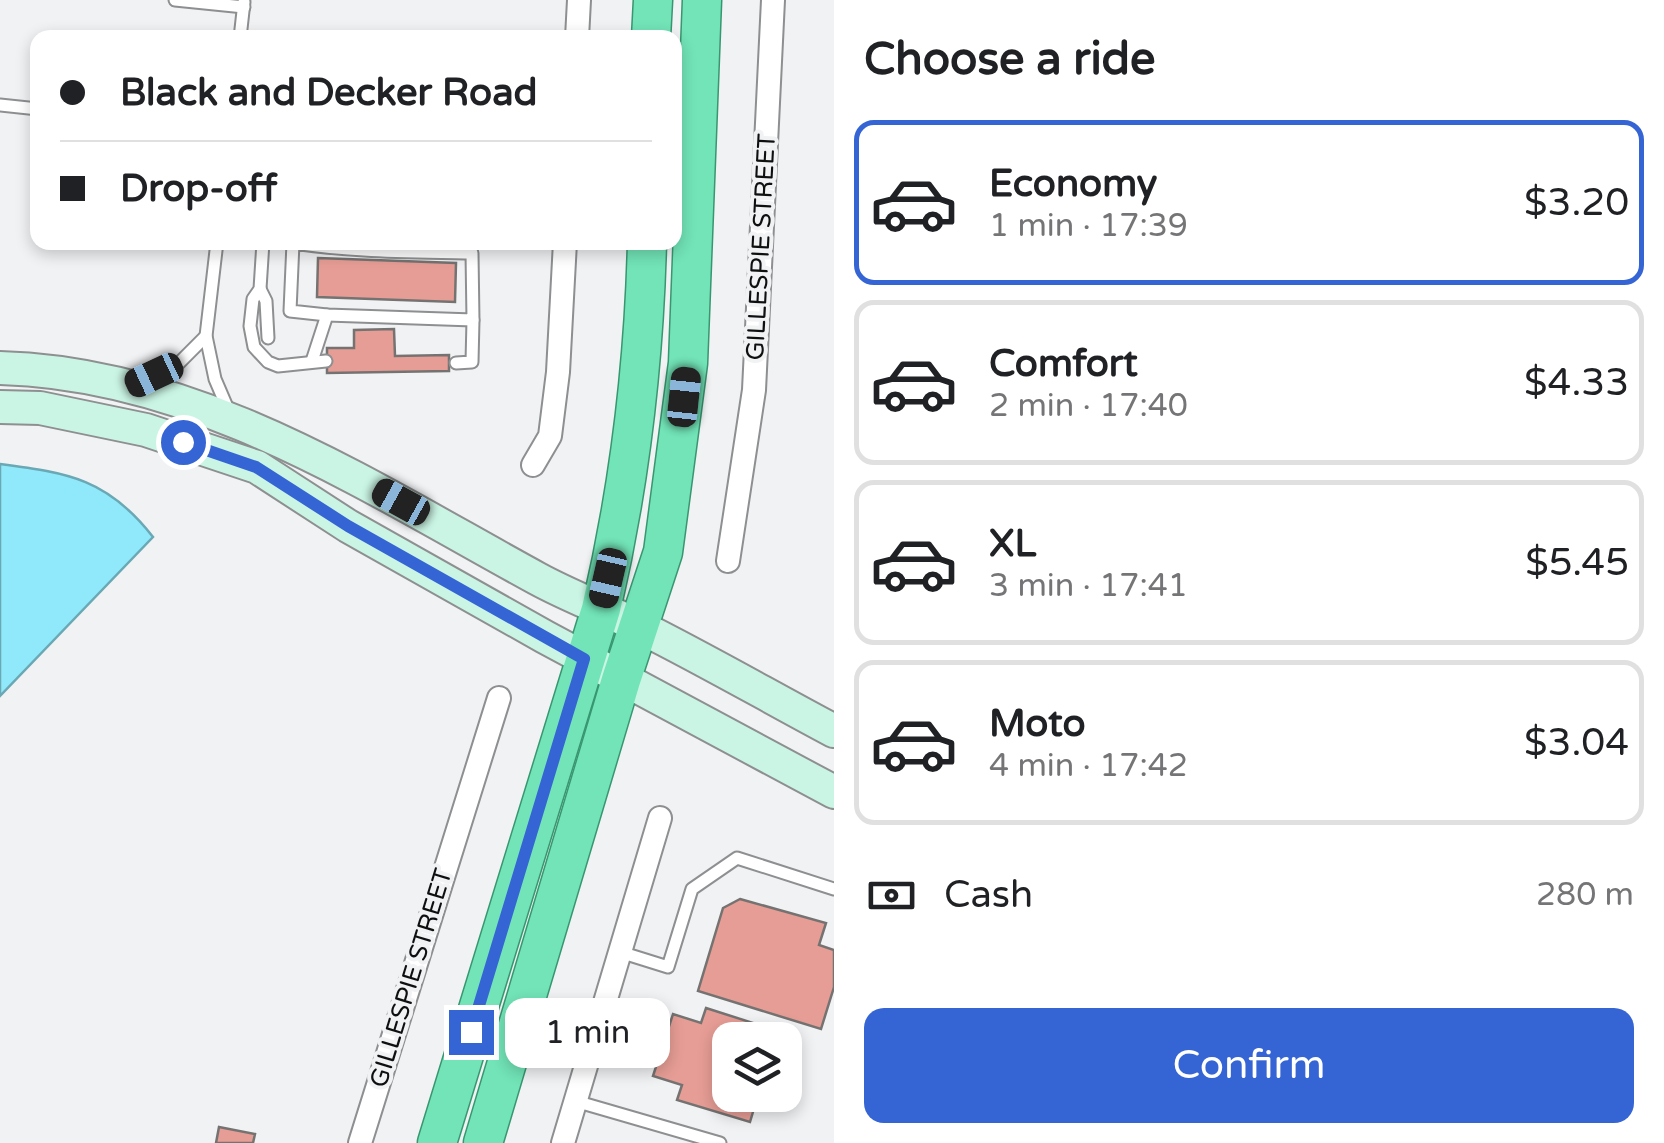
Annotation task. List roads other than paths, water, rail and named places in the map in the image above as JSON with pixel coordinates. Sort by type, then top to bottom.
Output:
[{"type":"highway","points":[[651,30],[652,0]]},
{"type":"highway","points":[[483,1143],[663,552],[688,363],[702,0]]},
{"type":"highway","points":[[437,1143],[601,608],[632,449],[645,250]]},
{"type":"main road","points":[[3,367],[131,386],[234,422],[352,475],[542,581],[639,626],[834,731]]},
{"type":"main road","points":[[0,407],[40,408],[146,430],[256,467],[348,526],[621,680],[834,792]]},
{"type":"street","points":[[577,30],[579,0]]},
{"type":"street","name":"GILLESPIE STREET","points":[[728,561],[754,390],[773,0]]},
{"type":"street","points":[[532,465],[550,436],[565,250]]},
{"type":"street","name":"GILLESPIE STREET","points":[[360,1143],[499,698]]},
{"type":"street","points":[[562,1143],[660,818]]},
{"type":"lane","points":[[175,0],[244,4],[241,30]]},
{"type":"lane","points":[[0,106],[30,109]]},
{"type":"lane","points":[[216,250],[206,336],[215,378],[234,422]]},
{"type":"lane","points":[[262,250],[260,288],[266,301],[268,338]]},
{"type":"lane","points":[[291,250],[290,310],[473,320]]},
{"type":"lane","points":[[350,250],[472,254],[472,362],[456,364]]},
{"type":"lane","points":[[260,288],[253,298],[250,326],[254,347],[268,362],[278,366],[326,362]]},
{"type":"lane","points":[[312,362],[327,315]]},
{"type":"lane","points":[[131,386],[178,364],[206,336]]},
{"type":"lane","points":[[279,353],[296,362]]},
{"type":"lane","points":[[620,952],[668,967],[692,888],[737,858],[834,888]]},
{"type":"lane","points":[[575,1101],[720,1143]]},
{"type":"water","points":[[0,464],[86,482],[120,502],[153,537],[0,696]]}]
